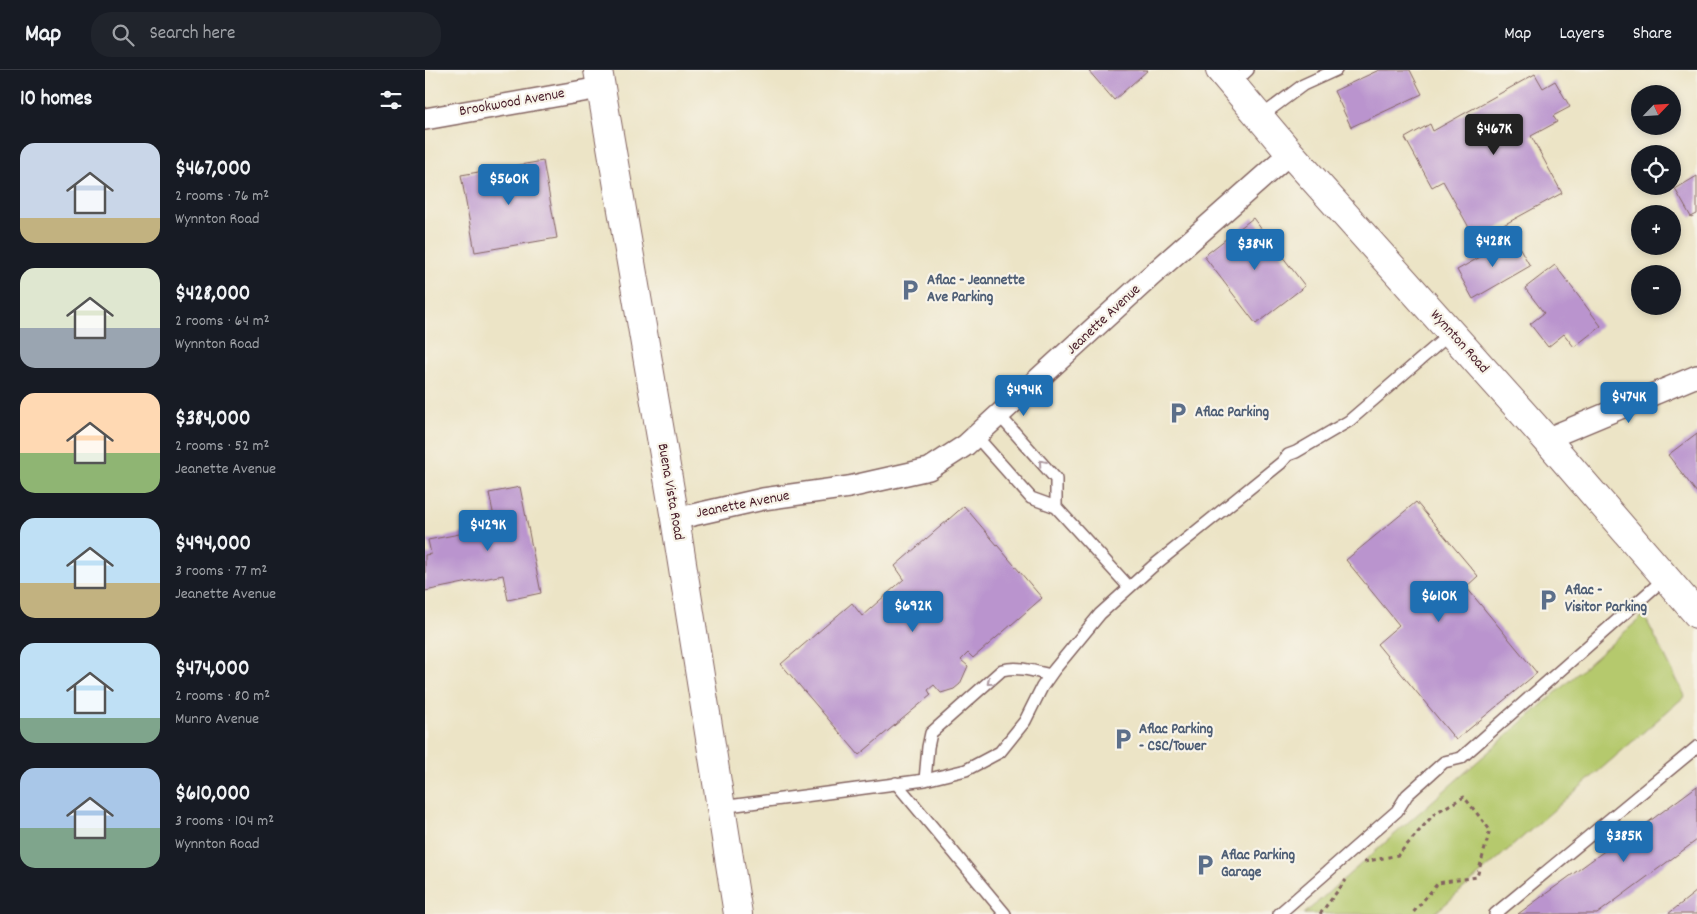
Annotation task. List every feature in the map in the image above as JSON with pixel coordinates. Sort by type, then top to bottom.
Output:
[{"type":"main road","name":"Wynnton Road","points":[[1233,75],[1260,117],[1290,153],[1546,440],[1697,614]]},
{"type":"main road","name":"Buena Vista Road","points":[[599,79],[675,519],[738,914]]},
{"type":"street","name":"Brookwood Avenue","points":[[425,119],[599,79]]},
{"type":"street","name":"Jeanette Avenue","points":[[675,519],[763,499],[849,487],[929,470],[966,445],[1151,276],[1290,153]]},
{"type":"street","points":[[1546,440],[1697,376]]},
{"type":"lane","points":[[1260,117],[1303,85],[1336,70]]},
{"type":"lane","points":[[721,807],[925,780],[966,770],[1000,752],[1021,726],[1050,675],[1089,626],[1129,587],[1152,566],[1281,463],[1288,455],[1349,421],[1451,333]]},
{"type":"lane","points":[[999,415],[1056,479],[1056,507]]},
{"type":"lane","points":[[976,436],[1031,498],[1056,507],[1129,587]]},
{"type":"lane","points":[[1279,914],[1397,810],[1407,795],[1444,762],[1461,758],[1665,578]]},
{"type":"lane","points":[[925,780],[931,733],[1002,670],[1027,669],[1050,675]]},
{"type":"lane","points":[[1495,914],[1697,747]]},
{"type":"lane","points":[[896,783],[1005,914]]},
{"type":"path","points":[[1359,864],[1398,855],[1435,813],[1465,797],[1490,830],[1477,876],[1438,883],[1411,914]]},
{"type":"path","points":[[1320,914],[1348,878]]},
{"type":"green space","points":[[1644,615],[1685,696],[1434,914],[1304,914]]},
{"type":"building","points":[[1088,70],[1148,70],[1114,100]]},
{"type":"building","points":[[1379,70],[1410,70],[1422,94],[1351,127],[1334,91]]},
{"type":"building","points":[[1535,74],[1543,88],[1555,81],[1570,107],[1553,116],[1557,122],[1531,136],[1562,193],[1476,240],[1443,181],[1432,187],[1405,138],[1430,124],[1433,131]]},
{"type":"building","points":[[543,161],[557,238],[475,252],[461,175]]},
{"type":"building","points":[[1697,176],[1697,214],[1691,217],[1678,195],[1681,195],[1681,185]]},
{"type":"building","points":[[1253,218],[1305,286],[1256,324],[1204,256]]},
{"type":"building","points":[[1514,238],[1530,266],[1473,299],[1457,270]]},
{"type":"building","points":[[1555,265],[1601,326],[1574,347],[1564,334],[1548,347],[1530,324],[1544,313],[1525,288]]},
{"type":"building","points":[[1697,433],[1697,493],[1668,455]]},
{"type":"building","points":[[520,487],[541,593],[508,600],[503,575],[425,591],[425,555],[431,554],[428,540],[496,527],[489,493]]},
{"type":"building","points":[[1416,502],[1478,576],[1466,587],[1537,673],[1456,740],[1377,644],[1399,625],[1346,560]]},
{"type":"building","points":[[964,506],[1042,598],[973,658],[968,653],[961,660],[968,666],[960,684],[954,689],[941,693],[934,685],[928,690],[931,695],[859,755],[781,664],[852,603],[862,616],[904,579],[895,566]]},
{"type":"building","points":[[1697,786],[1697,840],[1597,914],[1518,914],[1625,836],[1627,838]]},
{"type":"building","points":[[1697,891],[1697,914],[1668,914]]},
{"type":"place","name":"Aflac - Jeannette Ave Parking","points":[[910,290]]},
{"type":"place","name":"Aflac Parking","points":[[1178,413]]},
{"type":"place","name":"Aflac - Visitor Parking","points":[[1548,600]]},
{"type":"place","name":"Aflac Parking - CSC/Tower","points":[[1123,739]]},
{"type":"place","name":"Aflac Parking Garage","points":[[1205,865]]}]
